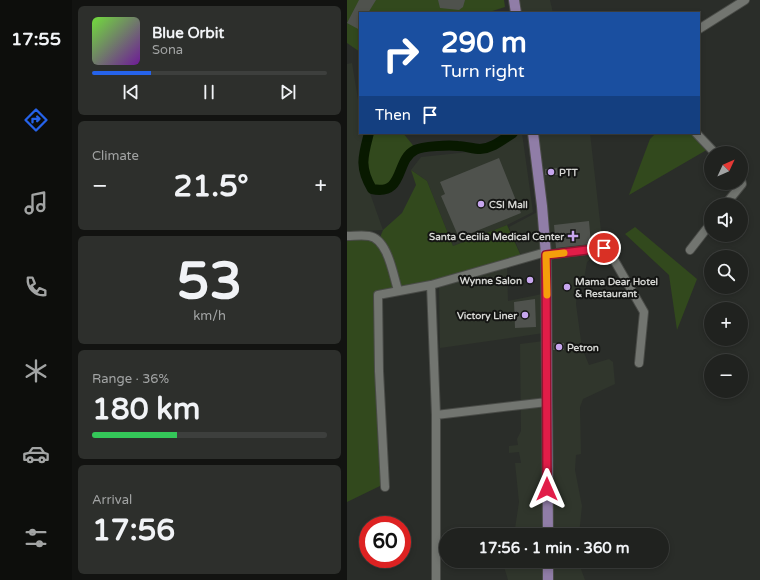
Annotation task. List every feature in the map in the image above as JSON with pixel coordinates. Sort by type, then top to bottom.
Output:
[{"type":"main road","points":[[514,0],[516,12]]},
{"type":"main road","points":[[533,134],[546,254],[548,528]]},
{"type":"main road","points":[[548,568],[548,580]]},
{"type":"street","points":[[700,28],[745,0]]},
{"type":"street","points":[[697,134],[708,146]]},
{"type":"street","points":[[731,198],[737,190]]},
{"type":"street","points":[[689,250],[704,231]]},
{"type":"street","points":[[347,236],[370,236],[379,240],[385,247],[398,290]]},
{"type":"street","points":[[385,486],[379,371],[378,295],[398,290],[431,285],[546,254],[604,248],[609,251],[644,312],[639,363]]},
{"type":"street","points":[[431,285],[436,415],[436,580]]},
{"type":"street","points":[[436,415],[547,402]]},
{"type":"shaded area","points":[[514,0],[550,0],[553,12],[516,12]]},
{"type":"shaded area","points":[[352,63],[359,105],[359,134],[365,134],[360,165],[383,230],[347,232],[347,64]]},
{"type":"shaded area","points":[[510,134],[522,134],[533,212],[507,225],[453,246],[427,181],[411,170],[421,157],[488,150]]},
{"type":"shaded area","points":[[532,134],[590,134],[603,248],[587,262],[584,279],[577,291],[576,304],[582,348],[589,365],[609,359],[613,362],[615,384],[583,399],[580,407],[581,454],[576,455],[575,470],[582,506],[580,528],[515,528],[519,502],[515,463],[521,463],[519,452],[509,453],[509,446],[518,445],[517,439],[521,431],[520,344],[544,341],[545,251],[523,260],[509,227],[543,209]]},
{"type":"shaded area","points":[[507,265],[508,301],[542,294],[544,333],[440,348],[439,288]]},
{"type":"shaded area","points":[[504,568],[581,568],[585,580],[508,580]]},
{"type":"green space","points":[[347,0],[504,0],[505,7],[489,12],[359,12],[359,51],[347,43]]},
{"type":"green space","points":[[369,134],[404,134],[416,149],[410,155],[394,183],[381,190],[372,189],[365,174],[363,161]]},
{"type":"green space","points":[[655,134],[697,134],[708,146],[704,146],[704,151],[629,195],[650,139]]},
{"type":"green space","points":[[411,170],[427,181],[453,246],[507,225],[522,258],[398,290],[379,240],[383,230],[402,213],[416,185]]},
{"type":"green space","points":[[635,227],[697,279],[677,330],[669,275],[625,234]]},
{"type":"green space","points":[[347,238],[368,238],[382,249],[395,291],[376,296],[382,485],[347,502]]},
{"type":"building","points":[[359,0],[376,0],[369,12],[359,12],[359,29],[347,23]]},
{"type":"building","points":[[438,0],[465,0],[463,7],[459,10],[440,8]]},
{"type":"building","name":"CSI Mall","points":[[499,158],[521,213],[459,238],[441,196],[445,194],[440,182]]},
{"type":"building","name":"PTT","points":[[557,168],[558,175],[545,175],[545,169]]},
{"type":"building","name":"Santa Cecilia Medical Center","points":[[589,221],[591,244],[556,248],[554,225]]},
{"type":"building","name":"Victory Liner","points":[[535,299],[536,327],[515,328],[514,302]]},
{"type":"building","name":"Petron","points":[[553,343],[564,343],[564,350],[553,350]]},
{"type":"waterway","points":[[369,134],[363,161],[365,174],[372,189],[383,190],[390,187],[395,182],[404,161],[415,150],[443,146],[461,146],[480,149],[489,147],[511,134]]},
{"type":"slow traffic","points":[[547,295],[546,255],[564,253]]},
{"type":"place","name":"PTT","points":[[551,172]]},
{"type":"place","name":"CSI Mall","points":[[481,204]]},
{"type":"place","name":"Santa Cecilia Medical Center","points":[[573,236]]},
{"type":"place","name":"Wynne Salon","points":[[530,280]]},
{"type":"place","name":"Mama Dear Hotel & Restaurant","points":[[567,287]]},
{"type":"place","name":"Victory Liner","points":[[525,315]]},
{"type":"place","name":"Petron","points":[[559,347]]},
{"type":"route","points":[[547,489],[546,255],[604,248]]}]
